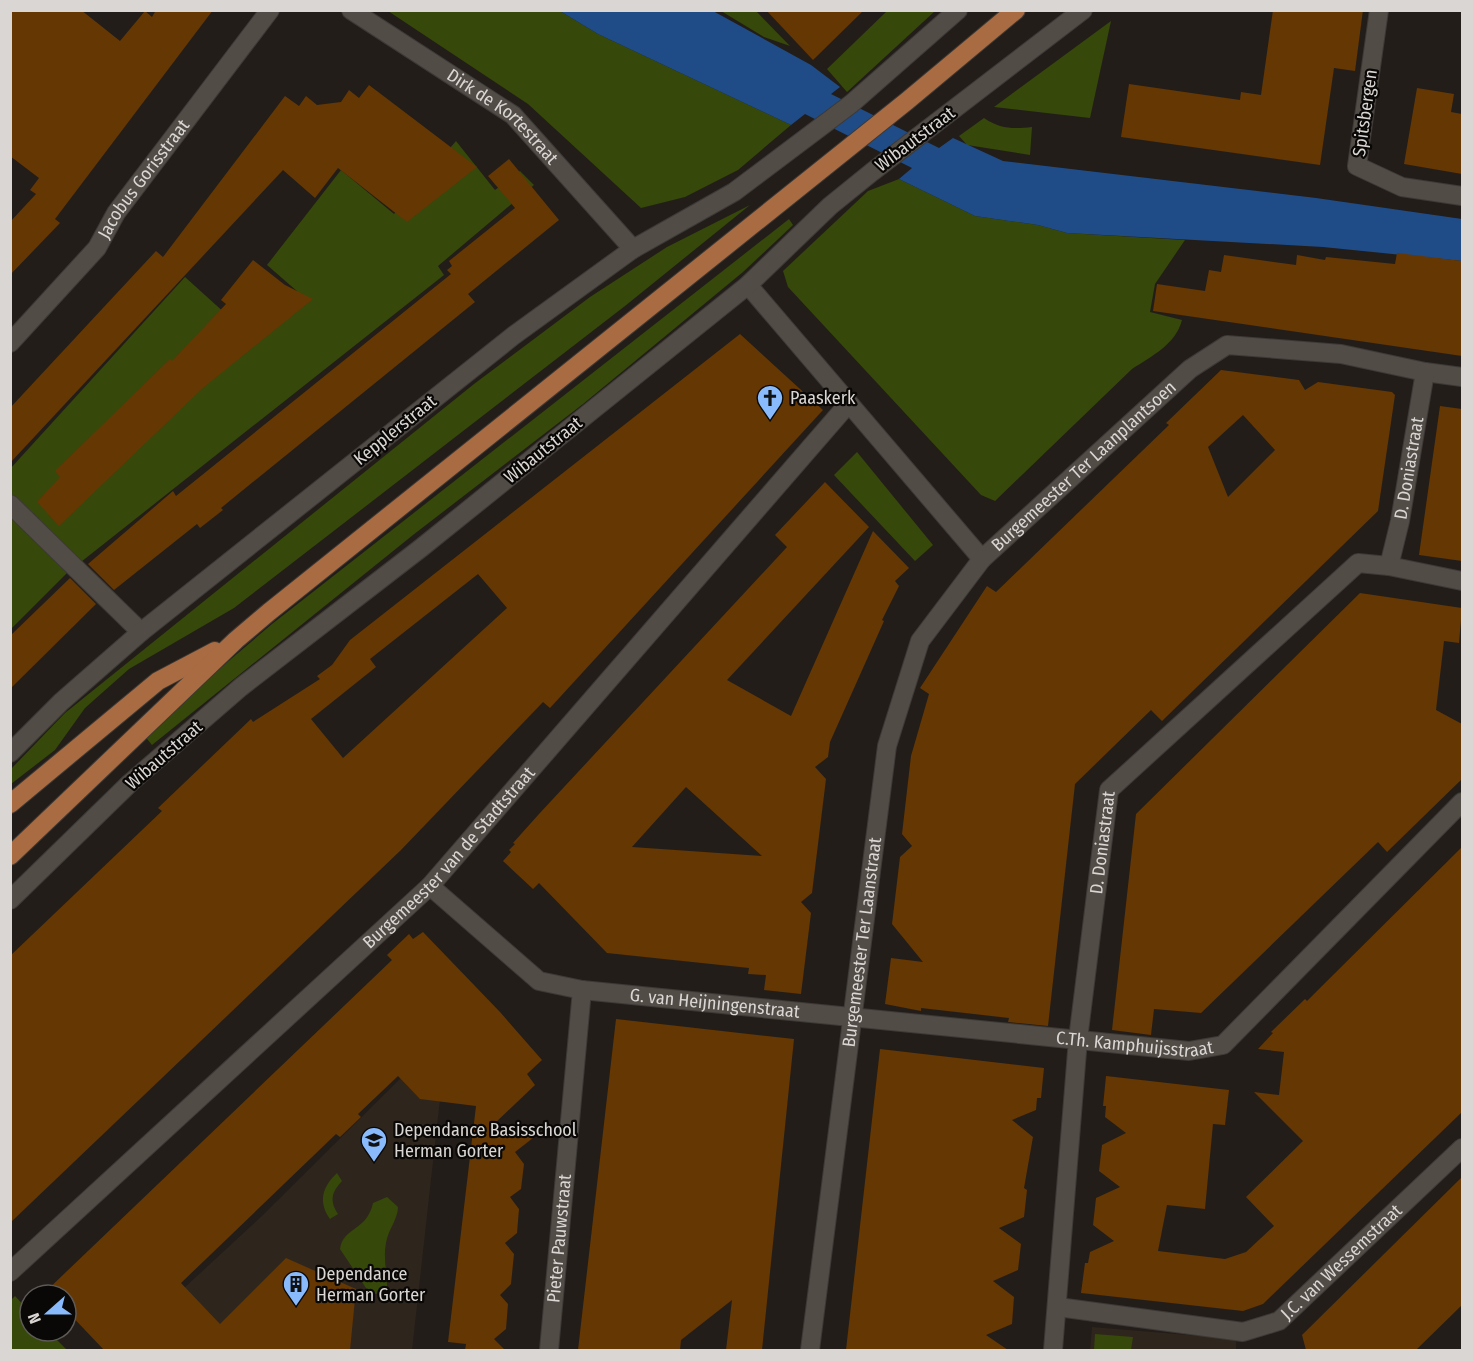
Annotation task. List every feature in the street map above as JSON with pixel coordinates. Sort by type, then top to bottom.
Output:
[{"type":"main road","name":"Wibautstraat","points":[[10,856],[236,640],[907,101],[1016,10]]},
{"type":"main road","points":[[10,804],[158,681],[236,640]]},
{"type":"street","name":"Jacobus Gorisstraat","points":[[10,343],[97,248],[116,213],[270,10]]},
{"type":"street","name":"Dirk de Kortestraat","points":[[351,10],[513,115],[633,249]]},
{"type":"street","name":"Kepplerstraat","points":[[10,753],[62,702],[141,632],[513,336],[633,249],[734,192],[805,140],[858,98],[958,10]]},
{"type":"street","name":"Wibautstraat","points":[[10,900],[130,783],[241,687],[421,548],[748,285],[830,206],[872,172],[1083,10]]},
{"type":"street","name":"Spitsbergen","points":[[1379,10],[1357,166],[1402,187],[1462,196]]},
{"type":"street","name":"Burgemeester Ter Laanplantsoen","points":[[748,285],[982,559],[1190,369],[1227,345],[1341,354],[1425,372],[1462,377]]},
{"type":"street","name":"D. Doniastraat","points":[[1053,1350],[1078,1039],[1109,790],[1358,563],[1389,566],[1400,520],[1425,372]]},
{"type":"street","name":"Burgemeester van de Stadtstraat","points":[[10,1272],[430,886],[849,402]]},
{"type":"street","points":[[10,504],[141,632]]},
{"type":"street","name":"Burgemeester Ter Laanstraat","points":[[810,1350],[850,1017],[887,746],[920,641],[982,559]]},
{"type":"street","points":[[1389,566],[1462,581]]},
{"type":"street","name":"C.Th. Kamphuijsstraat","points":[[850,1017],[1189,1051],[1223,1045],[1462,802]]},
{"type":"street","points":[[430,886],[539,981],[582,990]]},
{"type":"street","name":"G. van Heijningenstraat","points":[[582,990],[850,1017]]},
{"type":"street","name":"Pieter Pauwstraat","points":[[549,1350],[582,990]]},
{"type":"street","name":"J.C. van Wessemstraat","points":[[1058,1307],[1243,1332],[1279,1321],[1462,1148]]},
{"type":"shaded area","name":"Dependance Basisschool Herman Gorter","points":[[413,1066],[440,1099],[412,1350],[117,1350],[263,1215]]},
{"type":"shaded area","points":[[1092,1327],[1236,1339],[1236,1350],[1090,1350]]},
{"type":"green space","points":[[388,11],[560,11],[598,34],[791,125],[738,170],[685,197],[641,208],[528,104]]},
{"type":"green space","points":[[721,11],[756,11],[790,46],[764,37]]},
{"type":"green space","points":[[887,11],[935,11],[847,92],[827,69]]},
{"type":"green space","points":[[1111,21],[1090,118],[994,107]]},
{"type":"green space","points":[[984,118],[1007,127],[1032,127],[1030,155],[967,145],[959,136]]},
{"type":"green space","points":[[456,141],[495,190],[520,171],[534,185],[438,266],[444,275],[67,573],[11,629],[10,469],[185,277],[248,334],[298,292],[267,265],[341,170],[394,214]]},
{"type":"green space","points":[[899,179],[975,216],[1038,225],[1067,233],[1185,240],[1155,284],[1150,312],[1182,320],[1169,343],[1132,369],[995,501],[981,495],[788,287],[783,271],[868,191]]},
{"type":"green space","points":[[750,205],[625,306],[234,608],[129,669],[85,708],[55,750],[11,784],[11,769],[65,713],[474,384],[590,297],[667,247]]},
{"type":"green space","points":[[789,219],[793,225],[743,272],[583,404],[413,535],[152,745],[143,734],[272,624]]},
{"type":"green space","points":[[857,452],[933,545],[915,561],[834,475]]},
{"type":"green space","points":[[337,1173],[342,1181],[333,1196],[338,1214],[330,1219],[324,1207],[323,1195]]},
{"type":"green space","points":[[387,1197],[398,1207],[398,1211],[385,1249],[387,1287],[376,1294],[368,1291],[340,1249],[346,1236],[366,1219],[373,1203]]},
{"type":"green space","points":[[15,1296],[18,1299],[18,1343],[60,1343],[67,1350],[11,1350],[11,1300]]},
{"type":"green space","points":[[1095,1334],[1133,1337],[1131,1350],[1094,1350]]},
{"type":"water","points":[[560,11],[713,11],[811,65],[840,87],[831,94],[939,148],[953,138],[1003,161],[1316,198],[1462,219],[1462,261],[1323,247],[1067,233],[1038,225],[975,216],[899,179],[912,168],[805,114],[791,125],[598,34]]},
{"type":"building","points":[[10,10],[81,10],[120,41],[145,11],[152,17],[156,10],[213,10],[55,219],[60,223],[10,275],[10,222],[36,194],[30,190],[39,178],[10,156]]},
{"type":"building","points":[[766,10],[864,10],[813,60]]},
{"type":"building","points":[[1273,10],[1363,10],[1355,71],[1334,68],[1320,165],[1121,137],[1129,84],[1240,100],[1241,92],[1261,95]]},
{"type":"building","points":[[369,85],[477,167],[407,222],[338,168],[315,198],[283,170],[10,463],[10,408],[156,251],[163,257],[285,96],[299,106],[306,96],[317,105],[341,102],[349,90],[359,98]]},
{"type":"building","points":[[1417,88],[1454,94],[1451,112],[1462,114],[1462,174],[1404,164]]},
{"type":"building","points":[[509,159],[559,220],[468,294],[475,302],[221,508],[223,510],[200,528],[197,524],[114,590],[88,564],[173,491],[176,496],[451,274],[447,270],[452,266],[449,261],[515,208],[488,176]]},
{"type":"building","points":[[1397,253],[1462,261],[1462,356],[1153,311],[1157,284],[1205,291],[1209,270],[1221,272],[1224,255],[1296,265],[1297,255],[1325,260],[1326,257],[1395,264]]},
{"type":"building","points":[[253,260],[285,285],[313,299],[203,388],[59,526],[37,502],[60,477],[55,471],[170,359],[172,361],[226,304],[221,300]]},
{"type":"building","points":[[740,334],[823,410],[550,708],[543,702],[401,850],[10,1223],[10,956],[162,811],[158,808],[251,719],[253,722],[320,679],[317,676],[332,665],[350,640]],"holes":[[[478,574],[507,608],[343,758],[311,719],[376,667],[370,659]]]},
{"type":"building","points":[[1221,370],[1299,380],[1305,390],[1318,382],[1392,392],[1395,395],[1378,511],[1162,721],[1151,710],[1075,784],[1048,1026],[1008,1022],[1009,1018],[921,1008],[921,1011],[885,1004],[891,958],[923,962],[892,924],[900,857],[912,846],[902,834],[911,756],[929,694],[920,688],[987,586],[996,592],[1169,425],[1166,423]],"holes":[[[1243,415],[1275,450],[1228,497],[1208,447]]]},
{"type":"building","points":[[1440,406],[1462,409],[1462,561],[1419,555]]},
{"type":"building","points":[[825,482],[869,527],[727,680],[791,716],[873,531],[909,568],[895,581],[899,586],[830,742],[828,757],[815,767],[826,779],[812,893],[801,902],[811,913],[801,994],[764,990],[766,975],[748,974],[749,968],[607,953],[539,883],[533,889],[503,861],[511,852],[509,850],[515,844],[513,843],[539,814],[787,547],[775,535]],"holes":[[[686,787],[762,856],[632,847]]]},
{"type":"building","points":[[70,578],[96,604],[10,689],[10,636]]},
{"type":"building","points":[[1360,593],[1462,608],[1459,643],[1444,641],[1436,710],[1462,724],[1462,779],[1387,852],[1378,842],[1201,1013],[1154,1009],[1151,1035],[1112,1030],[1136,814]]},
{"type":"building","points":[[1462,847],[1462,1112],[1263,1304],[1243,1311],[1081,1293],[1085,1263],[1088,1263],[1090,1252],[1114,1241],[1093,1225],[1096,1198],[1120,1187],[1099,1171],[1102,1145],[1126,1133],[1105,1117],[1106,1106],[1103,1106],[1106,1076],[1229,1090],[1225,1125],[1213,1124],[1205,1209],[1167,1205],[1158,1251],[1225,1259],[1246,1252],[1274,1226],[1246,1197],[1303,1141],[1254,1092],[1279,1095],[1284,1052],[1258,1049],[1273,1033],[1271,1032],[1305,999],[1307,1001]]},
{"type":"building","points":[[423,932],[500,1012],[542,1060],[527,1074],[535,1085],[493,1125],[542,1131],[515,1152],[524,1164],[521,1189],[510,1197],[519,1209],[517,1233],[505,1243],[514,1254],[511,1284],[500,1295],[508,1304],[506,1329],[494,1339],[505,1350],[465,1350],[466,1344],[448,1342],[476,1106],[420,1099],[398,1076],[358,1114],[361,1117],[340,1137],[336,1134],[181,1283],[220,1324],[286,1258],[356,1289],[350,1350],[104,1350],[78,1323],[78,1283],[55,1283],[392,960],[387,955],[409,934],[413,939]]},
{"type":"building","points":[[616,1019],[794,1039],[762,1350],[726,1350],[732,1300],[681,1340],[680,1350],[578,1350]]},
{"type":"building","points":[[880,1049],[1044,1068],[1041,1098],[1037,1098],[1036,1110],[1012,1120],[1033,1137],[1024,1188],[1027,1190],[1024,1217],[999,1228],[1021,1244],[1018,1270],[993,1281],[1014,1297],[1012,1324],[986,1335],[1008,1350],[846,1350]]},
{"type":"building","points":[[1462,1177],[1462,1305],[1416,1350],[1306,1350],[1302,1335]]},
{"type":"place","name":"Paaskerk","points":[[770,421]]},
{"type":"place","name":"Dependance Basisschool Herman Gorter","points":[[374,1163]]},
{"type":"place","name":"Dependance Herman Gorter","points":[[296,1307]]}]
